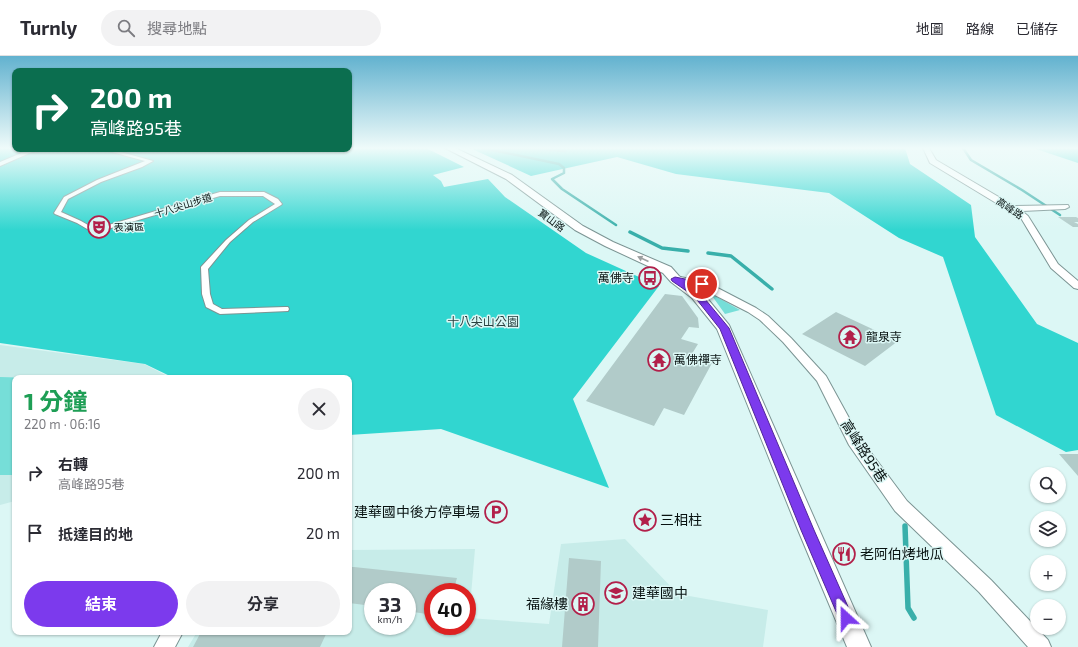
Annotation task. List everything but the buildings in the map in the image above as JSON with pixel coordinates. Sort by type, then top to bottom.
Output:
[{"type":"street","name":"十八尖山步道","points":[[114,176],[99,181],[66,198],[57,213],[79,222],[94,231],[220,194],[264,194],[276,200],[279,204],[251,221],[228,241],[204,270],[206,294],[209,305],[220,312],[285,309]]},
{"type":"street","name":"寶山路","points":[[492,176],[572,235],[598,250],[655,276],[675,279]]},
{"type":"street","name":"寶山路","points":[[506,176],[579,228],[609,244],[667,270],[675,279],[697,295],[724,328],[808,530],[859,647]]},
{"type":"street","name":"高峰路","points":[[957,176],[1024,216],[1054,266],[1078,286]]},
{"type":"street","points":[[1013,209],[1065,207]]},
{"type":"street","name":"高峰路95巷","points":[[675,279],[702,284],[752,310],[764,318],[787,340],[822,379],[854,441],[901,506],[985,586],[1042,647]]},
{"type":"street","points":[[164,647],[172,635]]},
{"type":"shaded area","points":[[710,293],[740,310],[725,314]]},
{"type":"shaded area","points":[[0,345],[144,364],[165,375],[12,375],[12,502],[0,505]]},
{"type":"shaded area","points":[[0,377],[12,377],[12,475],[0,475]]},
{"type":"shaded area","name":"建華國中","points":[[625,539],[678,594],[768,610],[763,647],[188,647],[195,635],[352,635],[352,550],[475,549],[472,583],[424,583],[424,635],[476,635],[476,619],[549,624],[561,544]]},
{"type":"green space","name":"十八尖山公園","points":[[0,176],[434,176],[441,181],[444,187],[488,179],[505,197],[586,253],[659,286],[573,399],[609,488],[441,429],[352,435],[352,375],[168,375],[145,364],[0,343]]},
{"type":"green space","points":[[689,176],[927,176],[971,205],[975,237],[1037,324],[1078,343],[1078,450],[1066,452],[996,415],[943,257],[899,238],[829,193]]},
{"type":"waterway","points":[[559,176],[552,179],[562,189],[616,225]]},
{"type":"waterway","points":[[997,176],[1060,215]]},
{"type":"waterway","points":[[630,232],[662,248],[688,251]]},
{"type":"waterway","points":[[708,253],[731,256],[772,289]]},
{"type":"waterway","points":[[905,526],[908,608],[914,618]]},
{"type":"place","name":"表演區","points":[[99,227]]},
{"type":"place","name":"萬佛寺","points":[[650,278]]},
{"type":"place","name":"龍泉寺","points":[[850,337]]},
{"type":"place","name":"萬佛禪寺","points":[[659,360]]},
{"type":"place","name":"建華國中後方停車場","points":[[496,512]]},
{"type":"place","name":"三相柱","points":[[645,520]]},
{"type":"place","name":"老阿伯烤地瓜","points":[[844,554]]},
{"type":"place","name":"建華國中","points":[[616,593]]},
{"type":"place","name":"福緣樓","points":[[583,604]]},
{"type":"route","points":[[702,284],[675,279],[697,295],[724,328],[846,618]]}]
